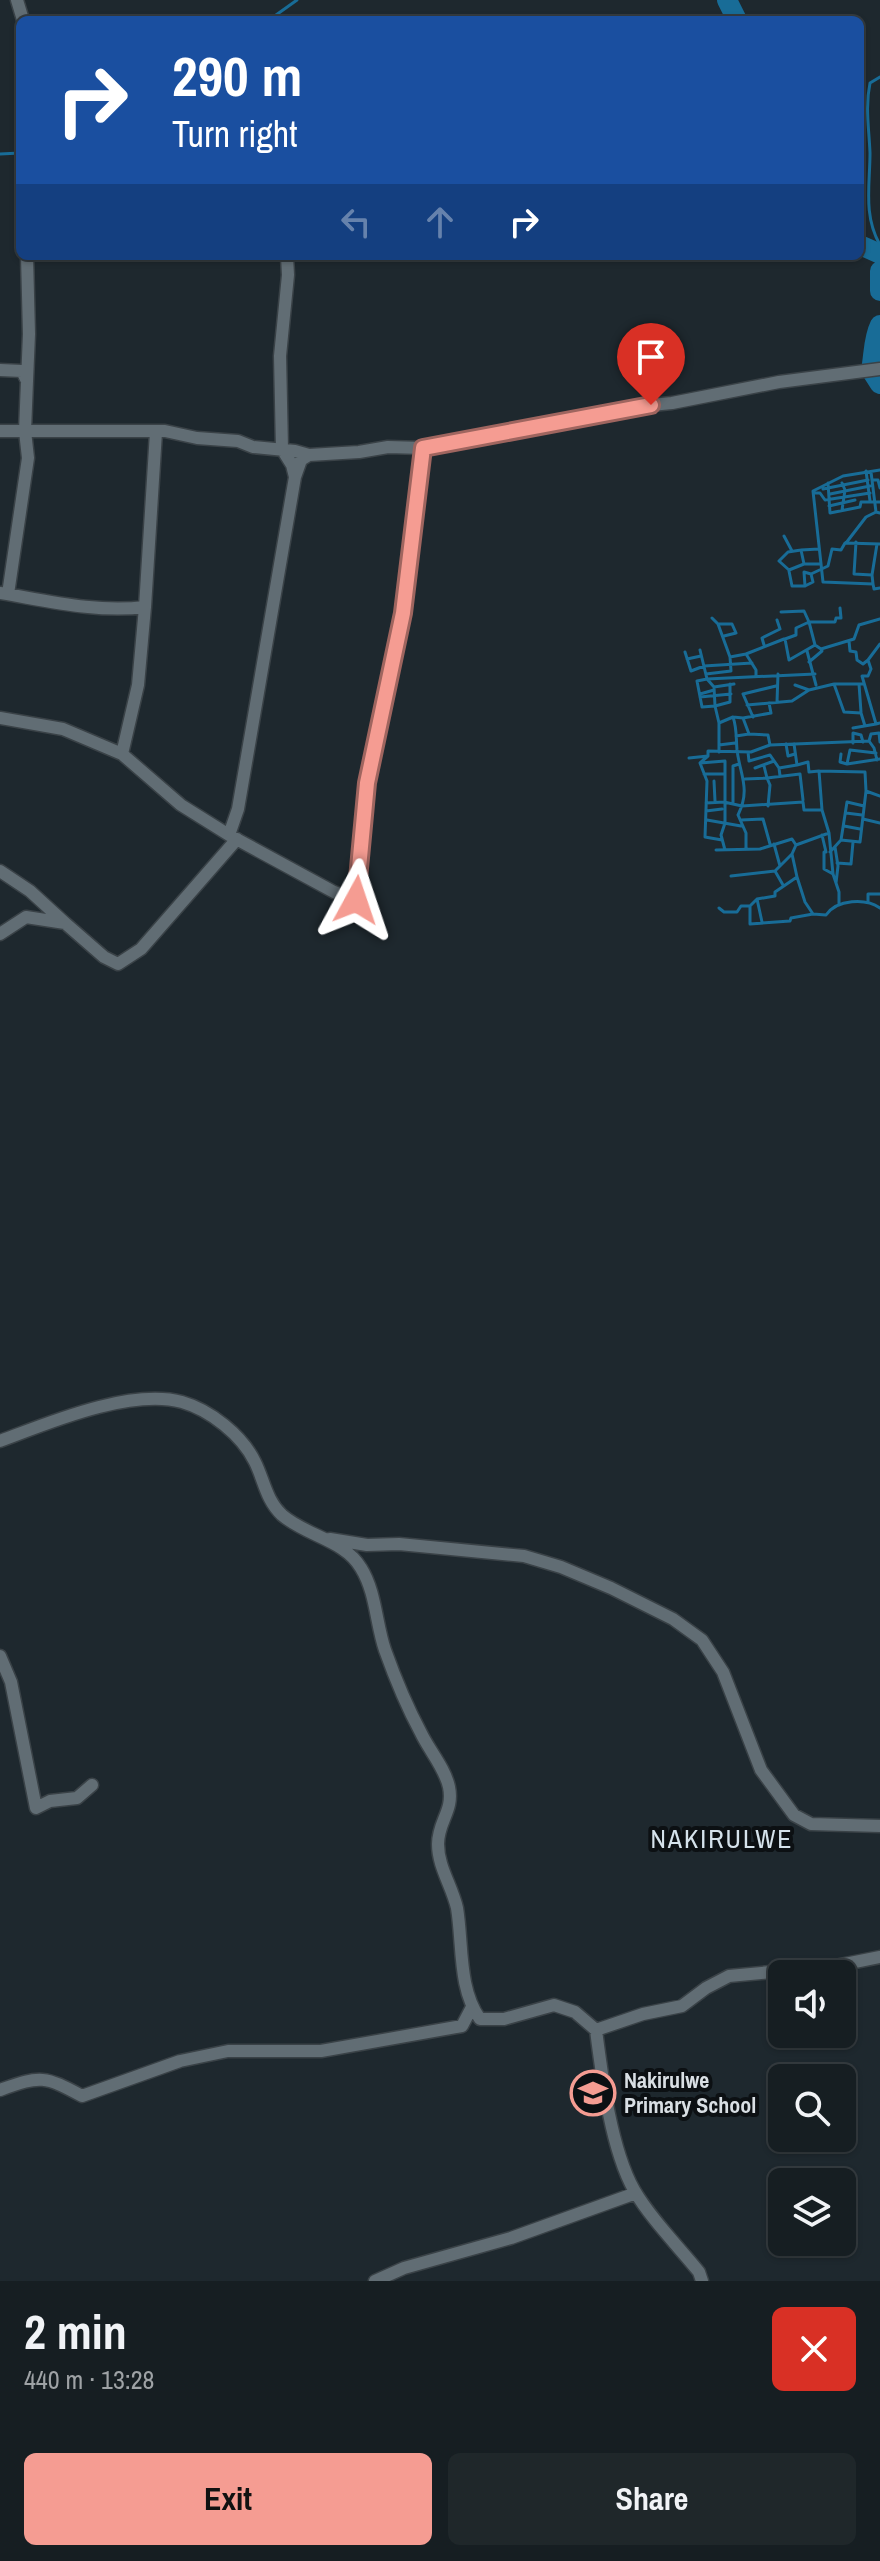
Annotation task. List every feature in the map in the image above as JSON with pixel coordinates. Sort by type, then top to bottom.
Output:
[{"type":"street","points":[[27,260],[29,334],[25,431],[28,458],[4,593],[64,605],[126,610],[145,607]]},
{"type":"street","points":[[287,260],[280,356],[282,449],[295,477]]},
{"type":"street","points":[[0,431],[156,432],[309,455],[388,447],[423,448],[630,407],[880,369]]},
{"type":"street","points":[[0,370],[22,371],[27,381]]},
{"type":"street","points":[[122,754],[138,685],[156,432]]},
{"type":"street","points":[[0,718],[63,729],[122,754],[181,805],[334,892],[356,900],[367,783],[403,613],[423,448]]},
{"type":"street","points":[[0,871],[30,891],[104,957],[118,964],[141,949],[233,837],[295,477],[301,460],[309,455]]},
{"type":"street","points":[[0,934],[26,917],[65,923]]},
{"type":"street","points":[[0,1441],[64,1417],[121,1403],[155,1400],[182,1402],[239,1436],[255,1461],[265,1491],[280,1513],[350,1554],[363,1570],[385,1648],[420,1733],[449,1785],[451,1807],[441,1825],[438,1844],[445,1878],[456,1905],[467,1992],[472,2007],[480,2019],[504,2019],[554,2005],[575,2012],[596,2030],[610,2110],[625,2170],[636,2193],[699,2272],[702,2281]]},
{"type":"street","points":[[319,1537],[367,1545],[399,1544],[524,1556],[561,1567],[611,1588],[673,1619],[702,1640],[723,1672],[761,1770],[794,1815],[811,1824],[880,1826]]},
{"type":"street","points":[[0,1656],[11,1682],[36,1808],[50,1801],[77,1798],[92,1785]]},
{"type":"street","points":[[596,2030],[643,2014],[682,2006],[729,1976],[835,1966],[880,1957]]},
{"type":"street","points":[[0,2090],[18,2083],[49,2078],[82,2096],[180,2061],[228,2051],[321,2051],[462,2026],[472,2007]]},
{"type":"street","points":[[375,2281],[404,2268],[511,2238],[636,2193]]},
{"type":"waterway","points":[[275,16],[297,0]]},
{"type":"waterway","points":[[727,0],[735,16]]},
{"type":"waterway","points":[[880,77],[870,83],[868,109],[869,211],[880,245]]},
{"type":"waterway","points":[[0,154],[16,153]]},
{"type":"waterway","points":[[864,247],[880,254]]},
{"type":"waterway","points":[[880,271],[880,291]]},
{"type":"waterway","points":[[880,325],[871,370],[880,384]]},
{"type":"waterway","points":[[880,470],[843,476],[813,491],[823,582],[873,584],[874,589],[880,588]]},
{"type":"waterway","points":[[866,471],[870,501]]},
{"type":"waterway","points":[[871,472],[876,512],[880,513]]},
{"type":"waterway","points":[[823,489],[868,480]]},
{"type":"waterway","points":[[873,480],[878,480],[880,488]]},
{"type":"waterway","points":[[828,483],[830,513],[860,507],[861,502],[880,502]]},
{"type":"waterway","points":[[842,483],[845,490],[842,510]]},
{"type":"waterway","points":[[830,494],[870,486]]},
{"type":"waterway","points":[[814,493],[820,493],[825,500],[870,493]]},
{"type":"waterway","points":[[829,506],[855,500]]},
{"type":"waterway","points":[[846,543],[866,517],[876,512]]},
{"type":"waterway","points":[[784,536],[792,551]]},
{"type":"waterway","points":[[856,542],[854,574],[872,575],[873,584]]},
{"type":"waterway","points":[[811,574],[813,582],[805,586],[804,572],[811,574],[828,566],[832,549],[841,550],[845,543],[880,544]]},
{"type":"waterway","points":[[872,575],[877,544]]},
{"type":"waterway","points":[[804,564],[801,550],[819,549]]},
{"type":"waterway","points":[[801,550],[788,552],[779,561],[789,570],[804,564],[820,564]]},
{"type":"waterway","points":[[789,571],[792,586],[805,586]]},
{"type":"waterway","points":[[815,645],[809,622],[835,622],[836,618],[841,618],[840,608]]},
{"type":"waterway","points":[[781,612],[804,611],[809,622],[796,628],[796,635],[785,639],[789,660],[815,645],[821,649],[854,639],[859,625],[880,619]]},
{"type":"waterway","points":[[712,618],[718,624],[730,657]]},
{"type":"waterway","points":[[764,645],[762,638],[780,629],[777,620]]},
{"type":"waterway","points":[[718,624],[732,624],[736,633],[724,636]]},
{"type":"waterway","points":[[746,654],[784,639]]},
{"type":"waterway","points":[[849,641],[850,651],[856,652],[857,660],[863,664],[868,660],[871,669],[868,676],[862,676],[876,724],[880,723]]},
{"type":"waterway","points":[[868,660],[880,644]]},
{"type":"waterway","points":[[809,662],[821,649]]},
{"type":"waterway","points":[[700,650],[707,679],[697,681],[702,707],[715,706],[719,723]]},
{"type":"waterway","points":[[807,651],[816,685]]},
{"type":"waterway","points":[[685,652],[691,671],[704,666],[752,663]]},
{"type":"waterway","points":[[706,674],[731,671],[730,657],[746,654],[756,670],[756,676]]},
{"type":"waterway","points":[[687,659],[701,656]]},
{"type":"waterway","points":[[777,702],[778,674]]},
{"type":"waterway","points":[[707,679],[815,674]]},
{"type":"waterway","points":[[707,679],[714,687],[715,706],[730,702],[730,684]]},
{"type":"waterway","points":[[714,687],[734,684]]},
{"type":"waterway","points":[[834,684],[844,712],[861,713],[865,726]]},
{"type":"waterway","points":[[795,685],[809,690],[834,684],[864,684]]},
{"type":"waterway","points":[[859,684],[861,712]]},
{"type":"waterway","points":[[753,717],[743,694],[776,686]]},
{"type":"waterway","points":[[700,694],[714,690]]},
{"type":"waterway","points":[[747,705],[792,701],[809,690]]},
{"type":"waterway","points":[[700,697],[731,694]]},
{"type":"waterway","points":[[743,718],[771,713],[769,703]]},
{"type":"waterway","points":[[733,717],[744,782],[744,797],[738,815],[746,833],[746,849]]},
{"type":"waterway","points":[[719,752],[719,723],[733,717],[743,718],[749,734]]},
{"type":"waterway","points":[[853,728],[876,724]]},
{"type":"waterway","points":[[853,743],[853,733],[861,735],[863,742]]},
{"type":"waterway","points":[[877,760],[869,741],[871,734],[879,733],[880,742]]},
{"type":"waterway","points":[[736,736],[768,735],[770,745]]},
{"type":"waterway","points":[[689,758],[708,756],[708,751],[751,752],[770,745],[869,741]]},
{"type":"waterway","points":[[719,745],[735,743]]},
{"type":"waterway","points":[[786,744],[788,756],[795,754]]},
{"type":"waterway","points":[[794,744],[797,765],[808,762],[809,772],[819,771]]},
{"type":"waterway","points":[[847,764],[850,750],[876,753]]},
{"type":"waterway","points":[[748,752],[749,761],[770,755],[779,768],[780,776]]},
{"type":"waterway","points":[[841,754],[840,762],[847,764],[880,759]]},
{"type":"waterway","points":[[708,756],[700,763],[707,781],[705,837],[722,840]]},
{"type":"waterway","points":[[700,763],[725,761],[725,823],[721,835],[725,850]]},
{"type":"waterway","points":[[755,768],[774,761]]},
{"type":"waterway","points":[[733,804],[733,766],[739,764]]},
{"type":"waterway","points":[[779,768],[797,765]]},
{"type":"waterway","points":[[764,766],[767,778],[800,774],[803,800]]},
{"type":"waterway","points":[[822,810],[819,771],[865,772],[860,842],[841,840],[830,852]]},
{"type":"waterway","points":[[704,774],[724,774]]},
{"type":"waterway","points":[[745,779],[767,778],[770,785],[768,806]]},
{"type":"waterway","points":[[714,781],[715,801]]},
{"type":"waterway","points":[[866,791],[880,796]]},
{"type":"waterway","points":[[706,803],[724,802],[742,806],[803,802],[804,810],[822,810],[829,833]]},
{"type":"waterway","points":[[841,840],[847,802],[864,806]]},
{"type":"waterway","points":[[706,811],[722,809]]},
{"type":"waterway","points":[[846,813],[862,815]]},
{"type":"waterway","points":[[741,820],[763,819],[770,844]]},
{"type":"waterway","points":[[863,819],[880,823]]},
{"type":"waterway","points":[[707,820],[741,826]]},
{"type":"waterway","points":[[844,826],[860,829]]},
{"type":"waterway","points":[[796,845],[829,833],[833,874]]},
{"type":"waterway","points":[[822,835],[826,852]]},
{"type":"waterway","points":[[716,850],[760,849],[792,839],[796,845],[792,854]]},
{"type":"waterway","points":[[837,863],[851,864],[853,842]]},
{"type":"waterway","points":[[774,844],[780,866]]},
{"type":"waterway","points":[[835,847],[838,866],[836,883]]},
{"type":"waterway","points":[[824,852],[824,869],[833,874],[839,892],[839,905]]},
{"type":"waterway","points":[[731,876],[775,871],[792,854],[797,877]]},
{"type":"waterway","points":[[775,871],[783,885]]},
{"type":"waterway","points":[[750,906],[757,899],[775,896],[775,892],[797,877],[805,902],[813,914]]},
{"type":"waterway","points":[[868,901],[868,894],[880,894]]},
{"type":"waterway","points":[[757,899],[762,922]]},
{"type":"waterway","points":[[719,908],[724,912],[737,912],[741,906],[750,906],[750,924],[790,921],[791,918],[813,914],[826,915],[837,906],[852,902],[880,908]]},
{"type":"place","name":"Nakirulwe Primary School","points":[[593,2093]]},
{"type":"district","name":"NAKIRULWE","points":[[722,1839]]},
{"type":"route","points":[[356,900],[367,783],[403,613],[423,448],[651,405]]}]
